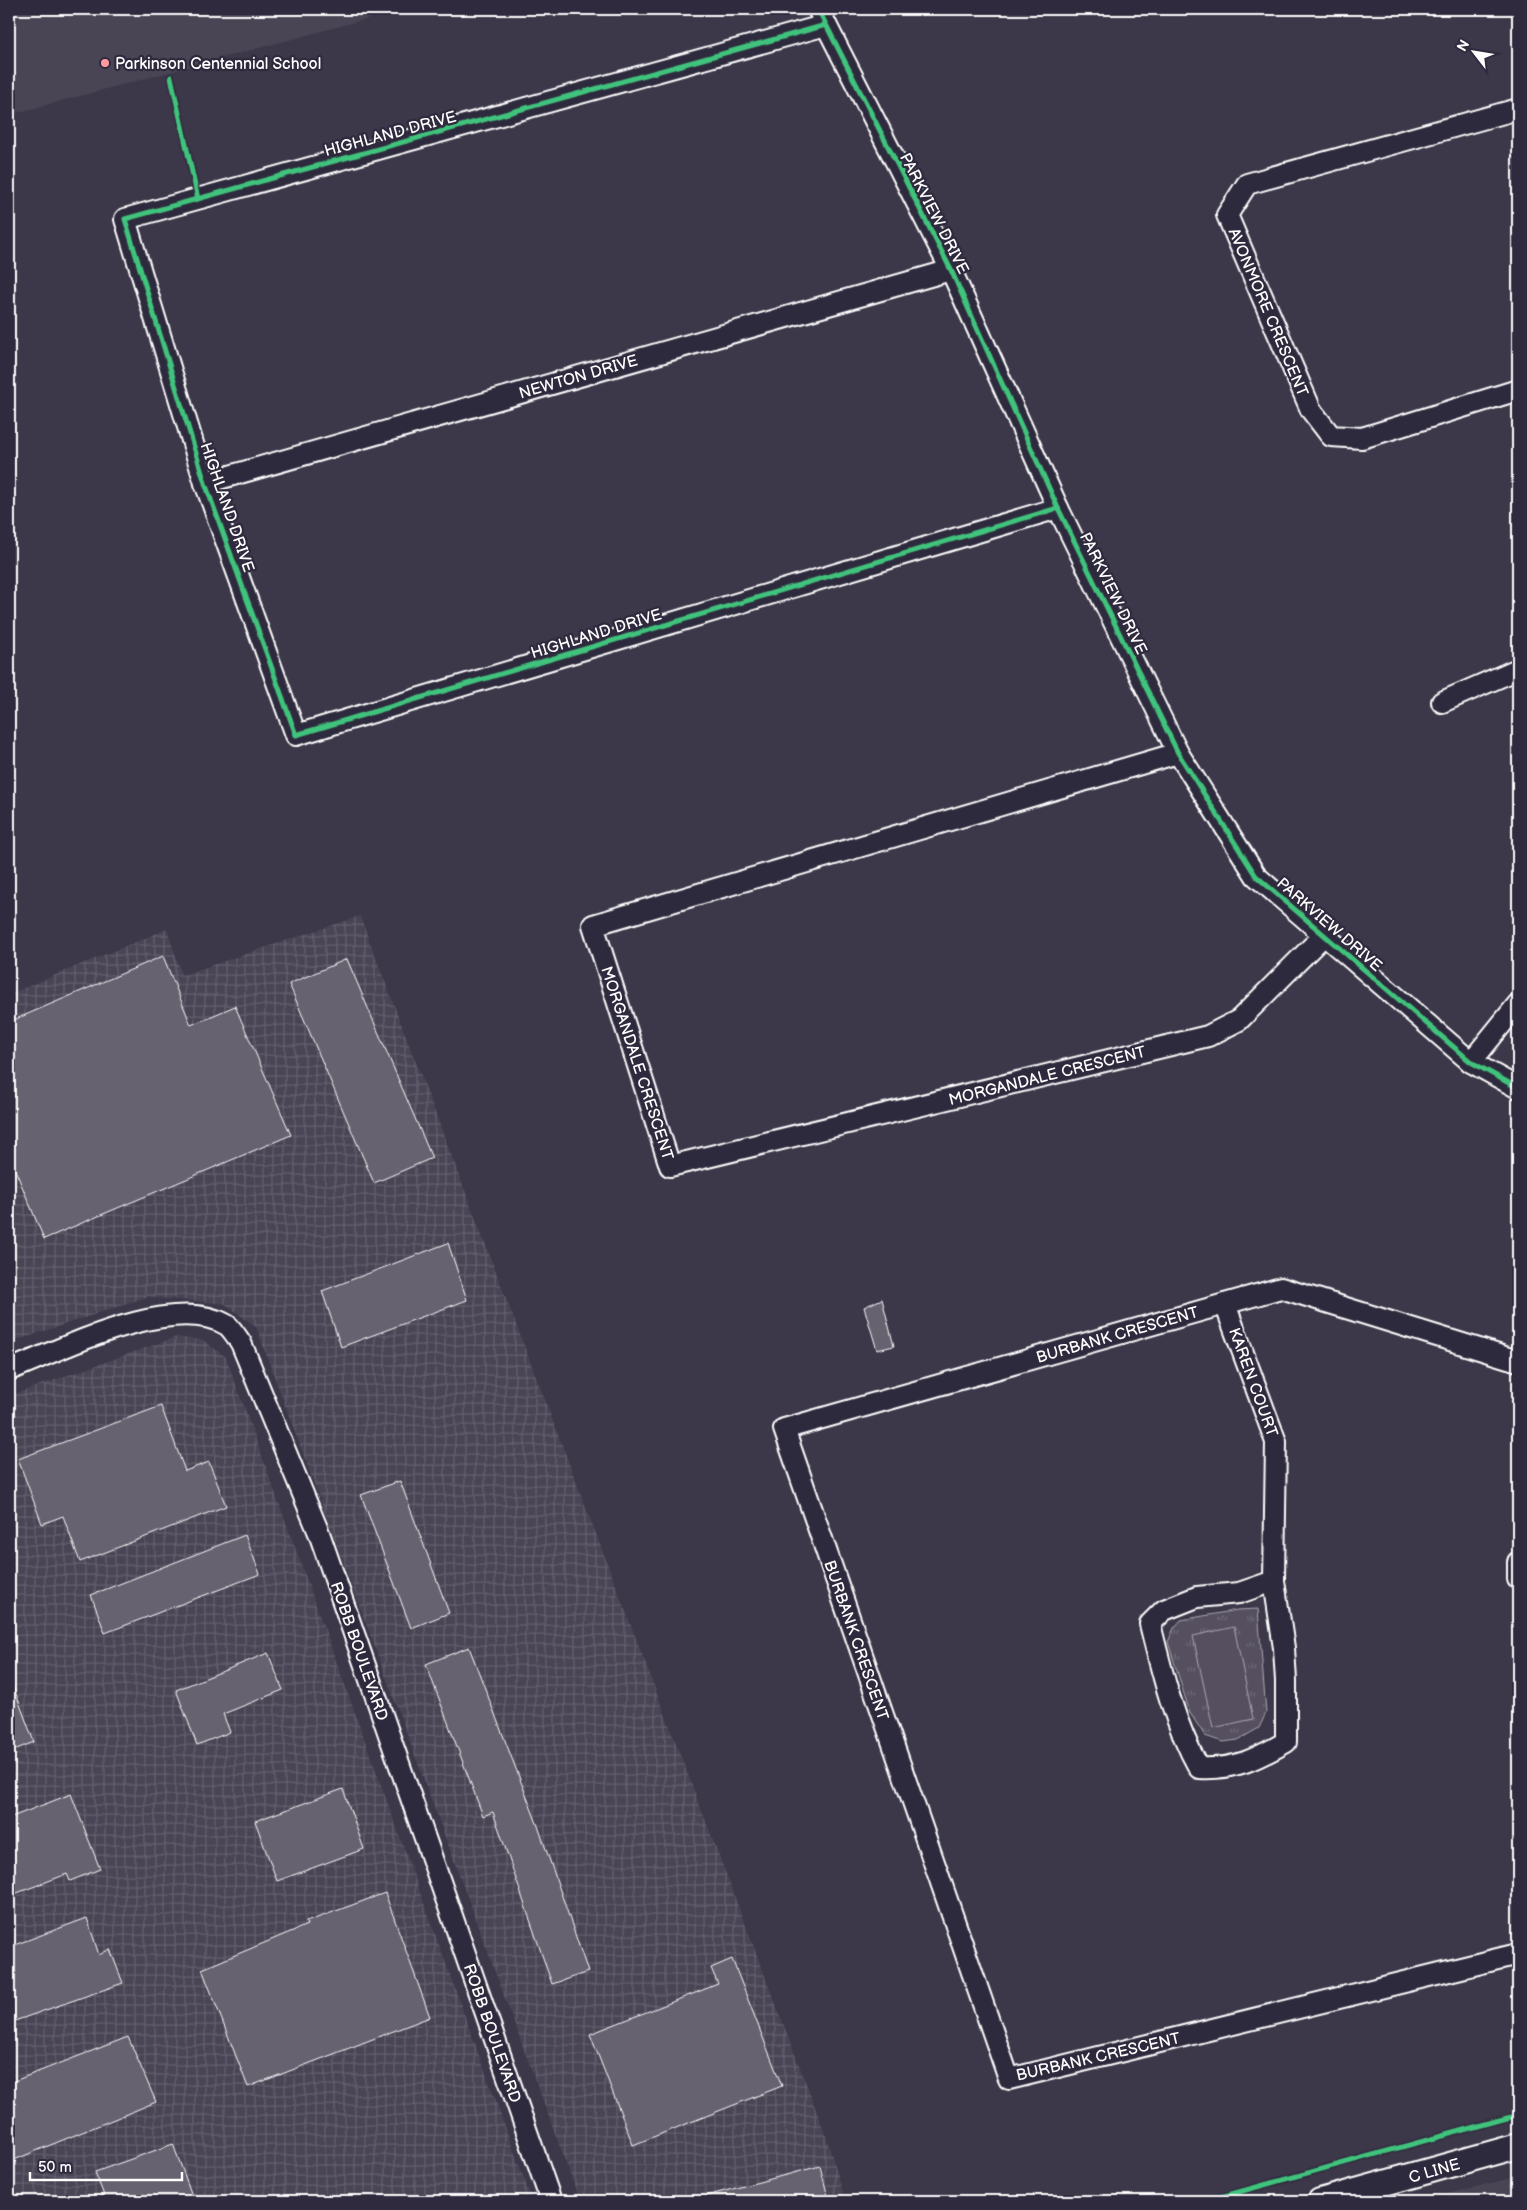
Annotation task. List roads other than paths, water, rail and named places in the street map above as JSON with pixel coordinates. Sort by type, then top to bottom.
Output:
[{"type":"street","name":"PARKVIEW DRIVE","points":[[822,17],[950,270],[1058,508],[1178,753],[1256,876],[1471,1062],[1518,1088]]},
{"type":"street","name":"HIGHLAND DRIVE","points":[[822,17],[125,219],[205,483],[296,735],[1058,508]]},
{"type":"street","name":"AVONMORE CRESCENT","points":[[1518,109],[1246,184],[1227,216],[1311,410],[1331,436],[1362,438],[1518,390]]},
{"type":"street","name":"NEWTON DRIVE","points":[[205,483],[950,270]]},
{"type":"street","points":[[1442,702],[1518,669]]},
{"type":"street","name":"MORGANDALE CRESCENT","points":[[1178,753],[593,926],[670,1166],[1208,1036],[1240,1020],[1324,936]]},
{"type":"street","points":[[1471,1062],[1518,1004]]},
{"type":"street","name":"BURBANK CRESCENT","points":[[1518,1361],[1281,1288],[784,1429],[1009,2078],[1518,1954]]},
{"type":"street","name":"KAREN COURT","points":[[1225,1304],[1276,1442],[1274,1581],[1286,1672],[1286,1742],[1257,1759],[1219,1769],[1199,1768],[1186,1745],[1169,1696],[1150,1624],[1164,1610],[1197,1597],[1239,1592],[1274,1581]]},
{"type":"street","name":"ROBB BOULEVARD","points":[[9,1370],[139,1320],[188,1314],[211,1318],[228,1326],[241,1343],[319,1533],[551,2201]]},
{"type":"street","points":[[1518,1562],[1518,1579]]},
{"type":"street","name":"C LINE","points":[[1320,2201],[1518,2146]]},
{"type":"place","name":"Parkinson Centennial School","points":[[105,63]]}]
